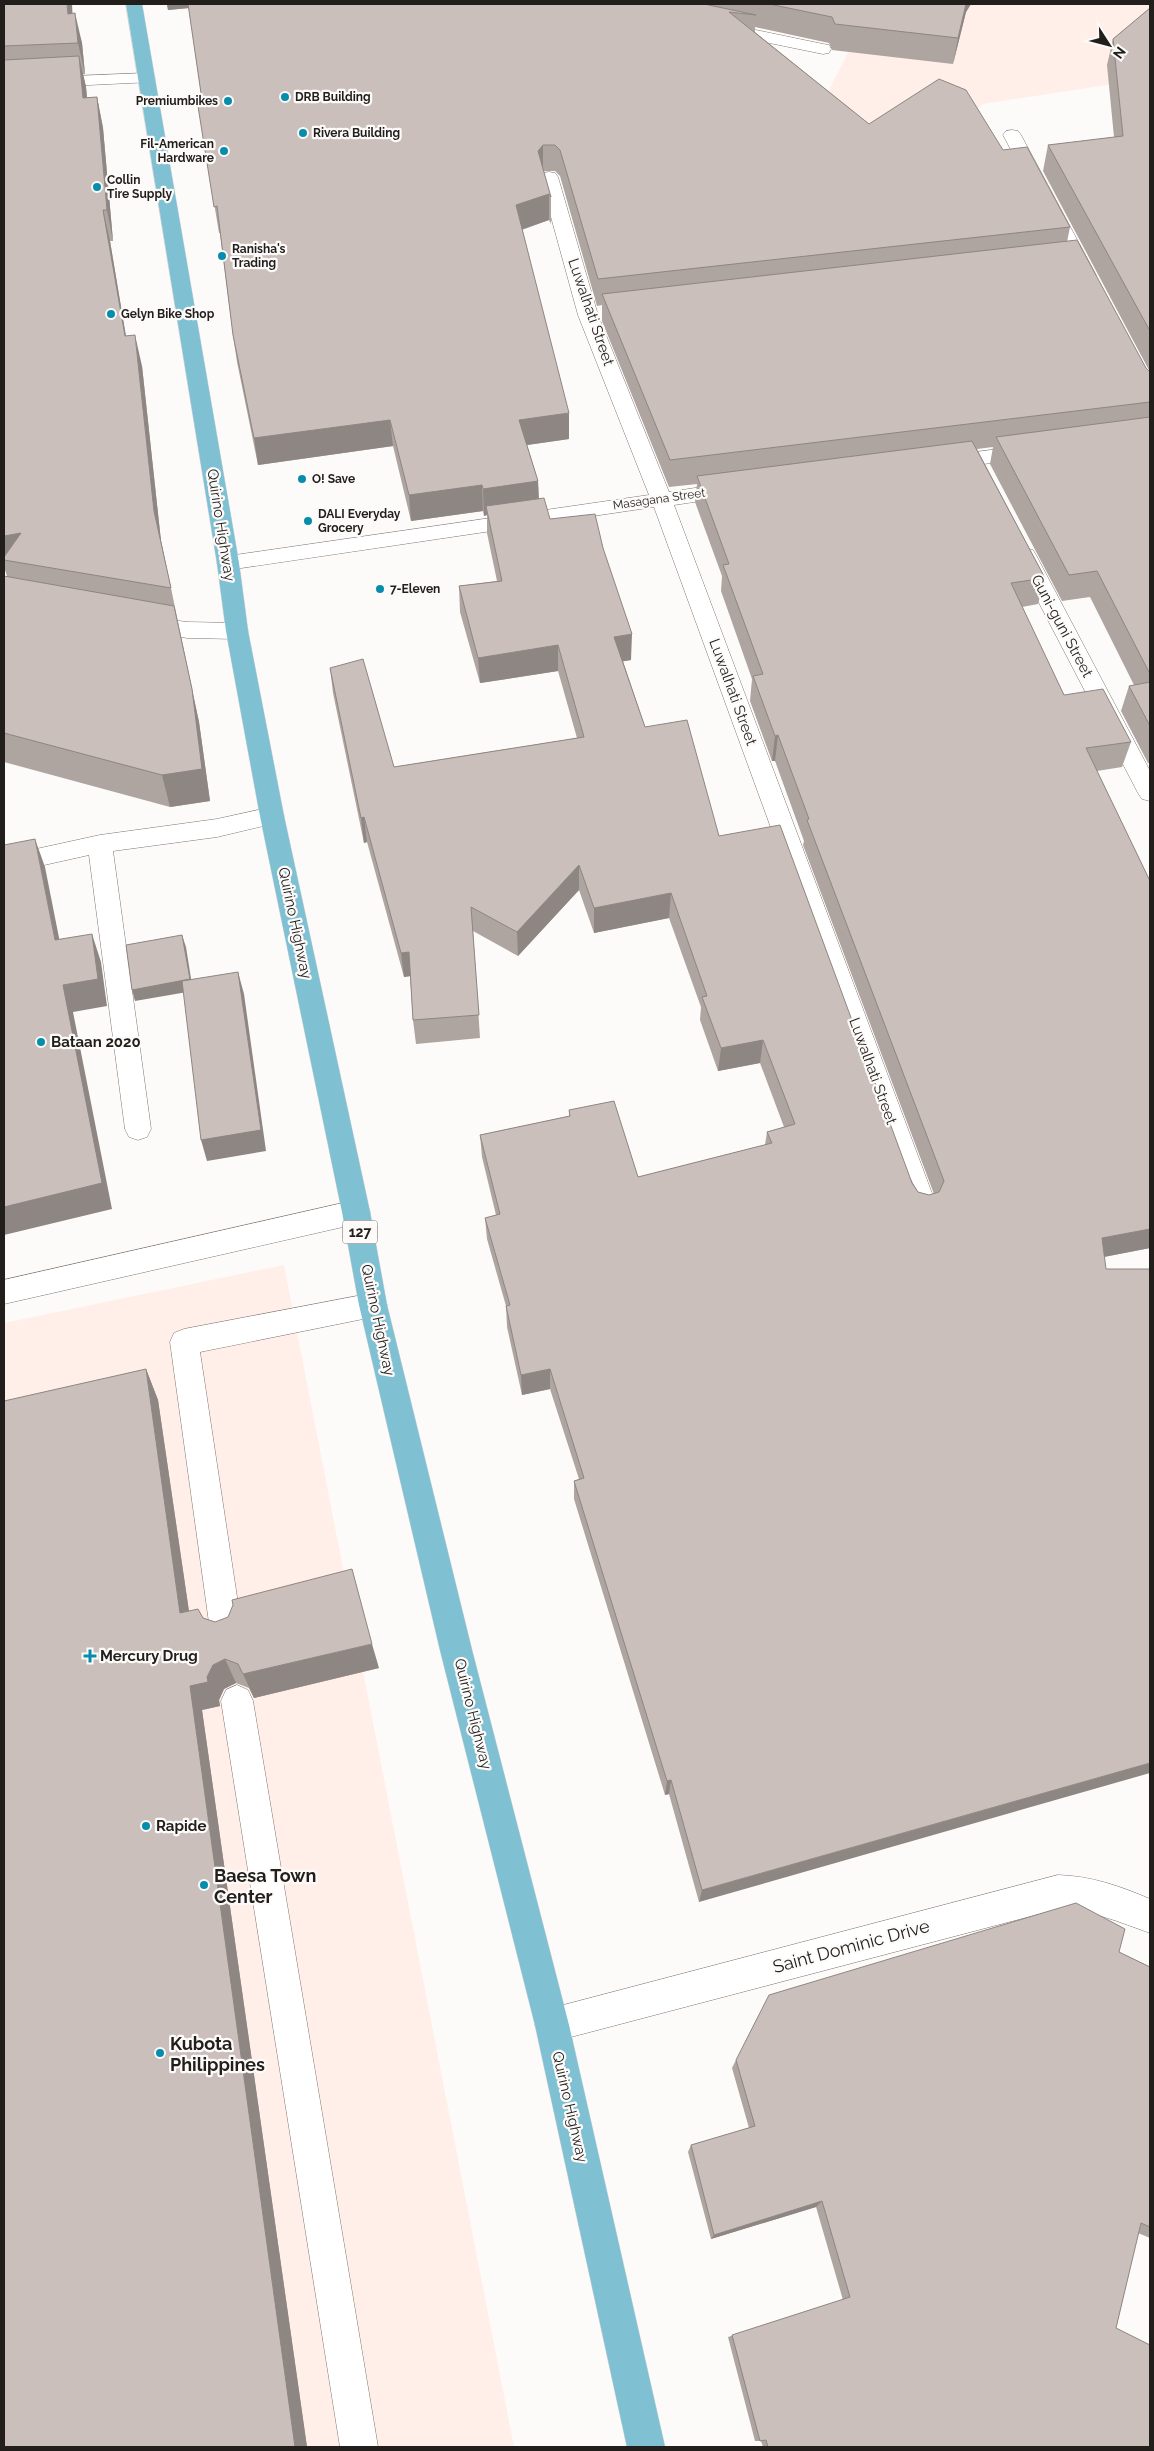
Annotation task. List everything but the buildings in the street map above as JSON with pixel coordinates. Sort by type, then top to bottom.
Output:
[{"type":"main road","name":"Quirino Highway","points":[[134,4],[228,563],[237,630],[272,816],[356,1212],[373,1305],[459,1659],[552,2025],[646,2447]]},
{"type":"street","points":[[703,24],[823,49]]},
{"type":"street","points":[[4,84],[146,78]]},
{"type":"street","points":[[1012,135],[1096,292]]},
{"type":"street","name":"Luwalhati Street","points":[[549,177],[661,498],[922,1204]]},
{"type":"street","points":[[1058,261],[1078,259]]},
{"type":"street","points":[[926,465],[979,468],[1053,448]]},
{"type":"street","name":"Masagana Street","points":[[228,563],[661,498],[749,487]]},
{"type":"street","name":"Guni-guni Street","points":[[1016,538],[1150,792]]},
{"type":"street","points":[[124,620],[187,630],[237,630]]},
{"type":"street","points":[[4,865],[100,844],[217,828],[272,816]]},
{"type":"street","points":[[100,844],[138,1129]]},
{"type":"street","points":[[4,1292],[356,1212]]},
{"type":"street","points":[[226,1630],[184,1342],[295,1322],[373,1305]]},
{"type":"street","points":[[237,1702],[359,2447]]},
{"type":"street","name":"Saint Dominic Drive","points":[[552,2025],[1058,1892],[1082,1892],[1102,1897],[1150,1916]]},
{"type":"shaded area","points":[[873,4],[1150,4],[1150,49],[1126,82],[983,104],[917,163],[828,92]]},
{"type":"shaded area","name":"Baesa Town Center","points":[[284,1265],[514,2447],[4,2447],[4,1323]]},
{"type":"place","name":"DRB Building","points":[[285,97]]},
{"type":"place","name":"Premiumbikes","points":[[228,101]]},
{"type":"place","name":"Rivera Building","points":[[303,133]]},
{"type":"place","name":"Fil-American Hardware","points":[[224,151]]},
{"type":"place","name":"Collin Tire Supply","points":[[97,187]]},
{"type":"place","name":"Ranisha's Trading","points":[[222,256]]},
{"type":"place","name":"Gelyn Bike Shop","points":[[111,314]]},
{"type":"place","name":"O! Save","points":[[302,479]]},
{"type":"place","name":"DALI Everyday Grocery","points":[[308,521]]},
{"type":"place","name":"7-Eleven","points":[[380,589]]},
{"type":"place","name":"Bataan 2020","points":[[41,1042]]},
{"type":"place","name":"Mercury Drug","points":[[90,1656]]},
{"type":"place","name":"Rapide","points":[[146,1826]]},
{"type":"place","name":"Baesa Town Center","points":[[204,1885]]},
{"type":"place","name":"Kubota Philippines","points":[[160,2053]]}]
